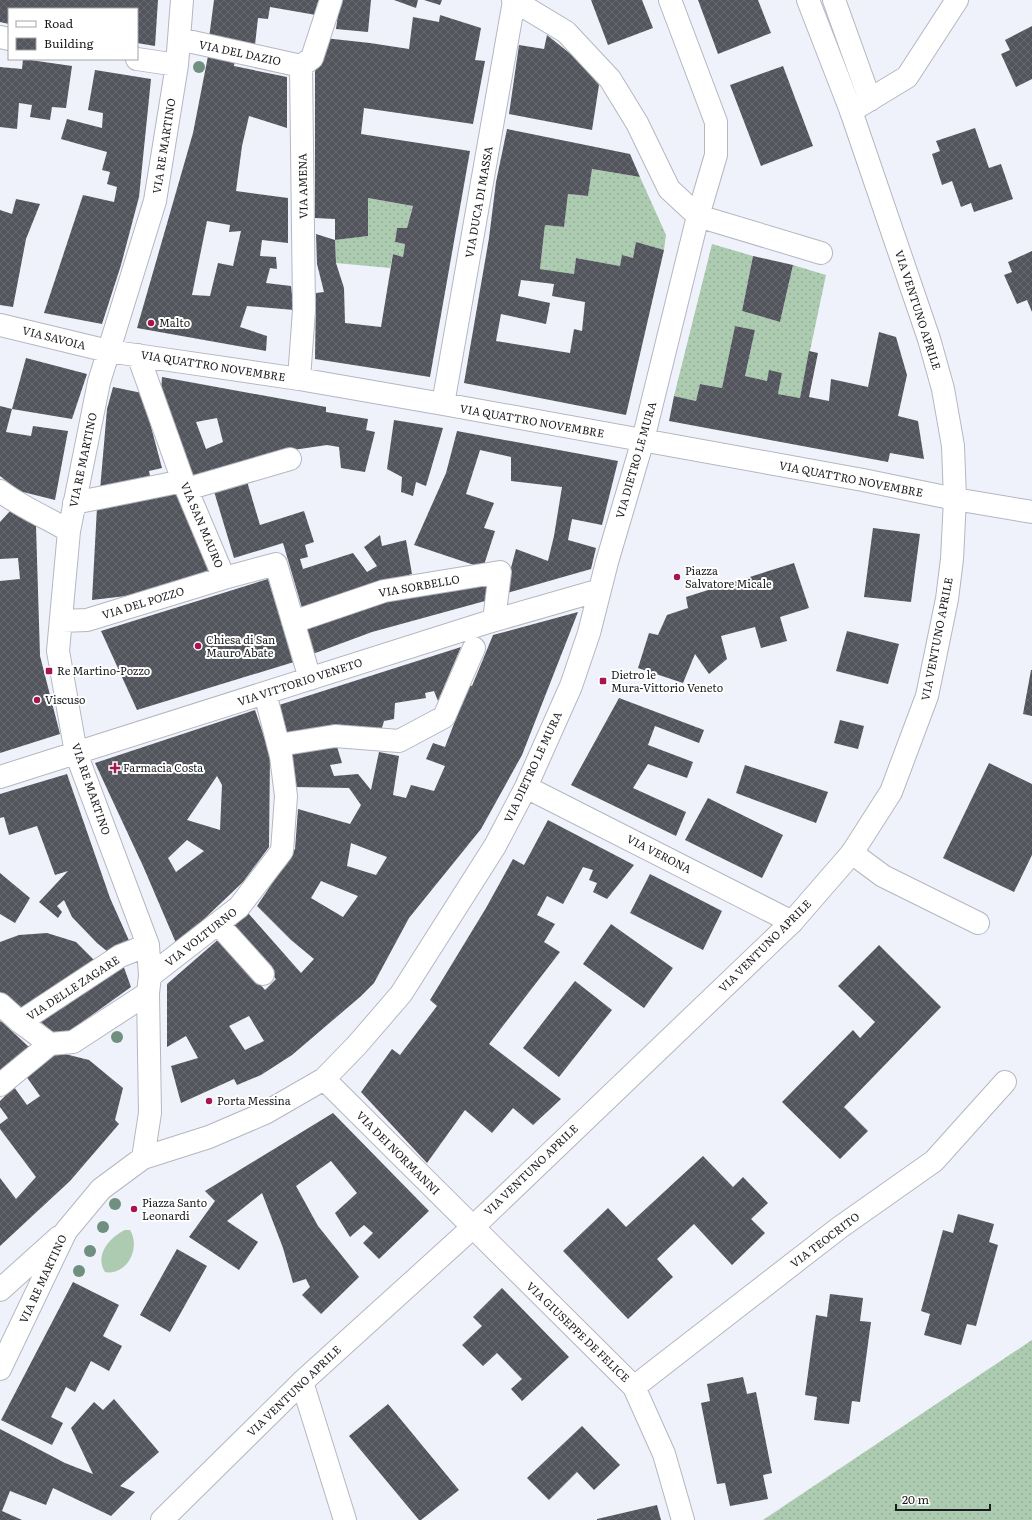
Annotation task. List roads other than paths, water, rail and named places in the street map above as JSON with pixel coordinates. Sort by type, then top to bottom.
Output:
[{"type":"street","name":"VIA RE MARTINO","points":[[0,1369],[66,1231],[101,1189],[143,1158],[150,1114],[148,945],[76,753],[58,651],[69,531],[74,503],[99,382],[155,201],[177,65],[182,0]]},
{"type":"street","points":[[301,66],[312,58],[331,0]]},
{"type":"street","points":[[514,0],[566,32],[610,79],[637,123],[669,189],[698,216],[821,254]]},
{"type":"street","name":"VIA DUCA DI MASSA","points":[[443,404],[514,0]]},
{"type":"street","name":"VIA DIETRO LE MURA","points":[[143,1158],[209,1137],[265,1113],[324,1079],[358,1045],[401,994],[495,846],[526,786],[571,686],[589,633],[643,440],[698,216],[716,155],[716,122],[670,0]]},
{"type":"street","name":"VIA VENTUNO APRILE","points":[[162,1520],[302,1382],[472,1228],[792,922],[852,852],[891,792],[927,696],[947,599],[952,560],[955,499],[954,446],[943,389],[929,339],[851,111],[808,0]]},
{"type":"street","points":[[834,0],[870,100]]},
{"type":"street","points":[[851,111],[907,77],[957,0]]},
{"type":"street","name":"VIA DEL DAZIO","points":[[179,39],[301,66]]},
{"type":"street","points":[[138,59],[177,65]]},
{"type":"street","name":"VIA AMENA","points":[[299,379],[304,310],[301,66]]},
{"type":"street","name":"VIA SAVOIA","points":[[0,325],[108,351]]},
{"type":"street","name":"VIA QUATTRO NOVEMBRE","points":[[108,351],[299,379],[443,404],[1032,512]]},
{"type":"street","name":"VIA SAN MAURO","points":[[138,355],[185,485],[224,578],[276,564],[310,679]]},
{"type":"street","points":[[74,503],[185,485],[290,459]]},
{"type":"street","points":[[0,491],[12,500],[41,514],[69,531]]},
{"type":"street","name":"VIA SORBELLO","points":[[293,622],[384,591],[500,572],[494,620]]},
{"type":"street","name":"VIA DEL POZZO","points":[[61,621],[87,620],[224,578]]},
{"type":"street","name":"VIA VITTORIO VENETO","points":[[0,777],[494,620],[600,590]]},
{"type":"street","points":[[279,745],[335,736],[399,741],[444,718],[474,648]]},
{"type":"street","name":"VIA VOLTURNO","points":[[50,1044],[73,1042],[149,985],[239,907],[282,850],[286,796],[279,745],[265,693]]},
{"type":"street","name":"VIA VERONA","points":[[526,786],[792,922]]},
{"type":"street","points":[[852,852],[883,876],[978,923]]},
{"type":"street","points":[[218,924],[263,974]]},
{"type":"street","name":"VIA DELLE ZAGARE","points":[[20,1022],[120,956],[148,945]]},
{"type":"street","points":[[0,1004],[20,1022],[50,1044],[0,1085]]},
{"type":"street","name":"VIA DEI NORMANNI","points":[[324,1079],[472,1228]]},
{"type":"street","name":"VIA TEOCRITO","points":[[634,1387],[839,1228],[934,1161],[1004,1082]]},
{"type":"street","name":"VIA GIUSEPPE DE FELICE","points":[[472,1228],[634,1387],[664,1454],[683,1520]]},
{"type":"street","points":[[0,1290],[66,1231]]},
{"type":"street","points":[[302,1382],[345,1520]]},
{"type":"place","name":"Malto","points":[[151,323]]},
{"type":"place","name":"Piazza Salvatore Micale","points":[[677,577]]},
{"type":"place","name":"Chiesa di San Mauro Abate","points":[[198,646]]},
{"type":"place","name":"Re Martino-Pozzo","points":[[49,671]]},
{"type":"place","name":"Dietro le Mura-Vittorio Veneto","points":[[603,681]]},
{"type":"place","name":"Viscuso","points":[[37,700]]},
{"type":"place","name":"Farmacia Costa","points":[[115,768]]},
{"type":"place","name":"Porta Messina","points":[[209,1101]]},
{"type":"place","name":"Piazza Santo Leonardi","points":[[134,1209]]}]
